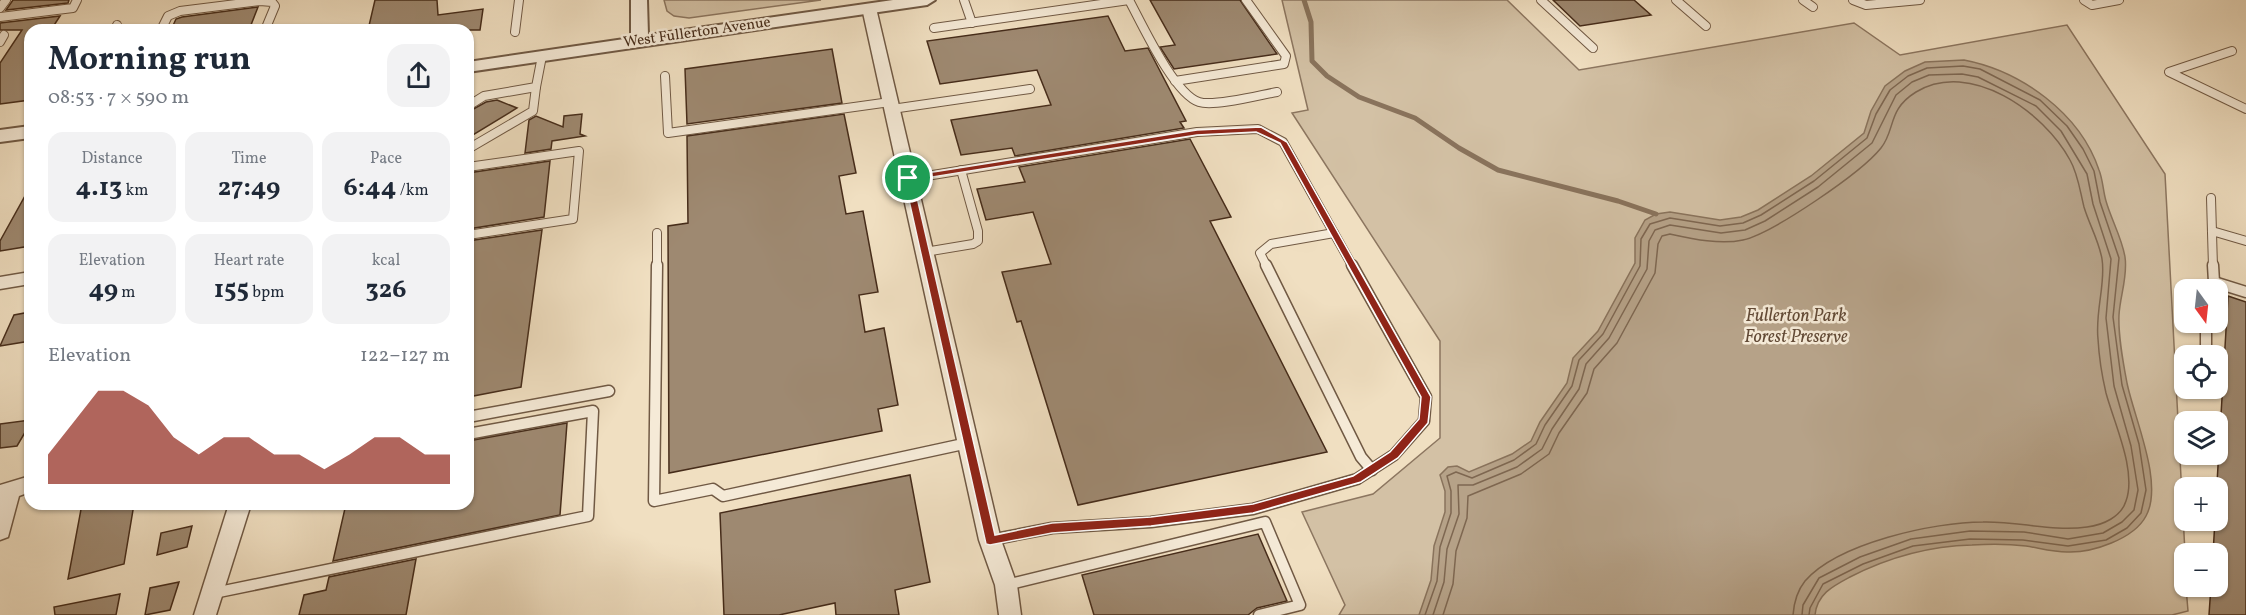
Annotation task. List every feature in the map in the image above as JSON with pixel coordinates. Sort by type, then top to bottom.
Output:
[{"type":"street","points":[[639,0],[640,41]]},
{"type":"street","name":"West Fullerton Avenue","points":[[474,66],[927,0]]},
{"type":"street","points":[[869,8],[990,540],[1006,585],[1010,615]]},
{"type":"street","points":[[0,136],[24,133]]},
{"type":"street","points":[[0,283],[24,279]]},
{"type":"street","points":[[0,531],[4,492],[24,486]]},
{"type":"street","points":[[205,615],[238,510]]},
{"type":"lane","points":[[0,8],[6,0]]},
{"type":"lane","points":[[0,17],[73,9],[77,0]]},
{"type":"lane","points":[[515,33],[519,0]]},
{"type":"lane","points":[[964,0],[972,23]]},
{"type":"lane","points":[[1056,0],[1060,10]]},
{"type":"lane","points":[[934,28],[1129,0],[1175,81],[1187,96],[1200,103],[1277,92]]},
{"type":"lane","points":[[1175,81],[1284,64],[1286,56],[1246,0]]},
{"type":"lane","points":[[1541,0],[1593,48]]},
{"type":"lane","points":[[1676,0],[1706,26]]},
{"type":"lane","points":[[1803,0],[1813,7]]},
{"type":"lane","points":[[1853,0],[1866,5],[1920,0]]},
{"type":"lane","points":[[2084,0],[2092,5],[2119,0]]},
{"type":"lane","points":[[164,24],[168,16],[180,11],[260,1],[272,2],[275,6],[268,24]]},
{"type":"lane","points":[[2232,51],[2169,72],[2246,109]]},
{"type":"lane","points":[[474,145],[533,111],[542,56]]},
{"type":"lane","points":[[665,76],[668,133],[1030,89]]},
{"type":"lane","points":[[474,102],[484,96],[536,87]]},
{"type":"lane","points":[[908,178],[1197,132],[1258,129],[1283,142],[1426,397],[1424,421],[1394,455],[1357,479],[1253,509],[1151,522],[1052,528],[990,540]]},
{"type":"lane","points":[[474,166],[579,151],[573,219],[474,234]]},
{"type":"lane","points":[[925,252],[978,241],[978,231],[961,170]]},
{"type":"lane","points":[[2211,198],[2211,279]]},
{"type":"lane","points":[[2212,231],[2246,241]]},
{"type":"lane","points":[[657,233],[654,501],[713,489],[723,496],[968,443]]},
{"type":"lane","points":[[1334,233],[1271,244],[1260,253],[1361,457],[1372,470]]},
{"type":"lane","points":[[2228,289],[2246,292]]},
{"type":"lane","points":[[474,416],[609,391]]},
{"type":"lane","points":[[212,593],[588,516],[593,411],[474,433]]},
{"type":"lane","points":[[1006,585],[1265,522],[1300,605],[1259,615]]},
{"type":"green space","points":[[664,0],[821,0],[689,18],[674,16],[667,11]]},
{"type":"green space","name":"Fullerton Park Forest Preserve","points":[[1282,0],[1507,0],[1579,70],[1854,23],[1900,55],[2067,25],[2165,174],[2174,345],[2174,399],[2177,399],[2178,411],[2174,411],[2174,465],[2180,465],[2181,477],[2174,477],[2174,531],[2184,531],[2184,543],[2174,543],[2174,597],[2187,597],[2188,611],[2172,615],[1339,615],[1345,605],[1302,512],[1373,494],[1440,438],[1440,341],[1292,113],[1308,110]]},
{"type":"water","points":[[1964,60],[2006,74],[2046,98],[2078,130],[2099,170],[2106,201],[2125,257],[2119,315],[2120,340],[2127,383],[2146,450],[2152,486],[2151,502],[2140,524],[2122,538],[2111,543],[2077,552],[2019,545],[1985,544],[1940,548],[1909,554],[1864,570],[1838,584],[1822,596],[1815,615],[1419,615],[1431,580],[1434,546],[1445,512],[1445,491],[1440,475],[1448,467],[1457,466],[1469,472],[1512,454],[1531,441],[1540,422],[1567,383],[1573,358],[1598,331],[1635,263],[1635,238],[1645,220],[1656,214],[1670,212],[1720,220],[1741,217],[1758,210],[1811,176],[1864,133],[1871,111],[1885,86],[1905,71],[1925,62]]},
{"type":"building","points":[[13,0],[69,0],[68,3],[6,10]]},
{"type":"building","points":[[375,0],[437,0],[438,15],[483,9],[480,30],[474,30],[474,24],[369,24]]},
{"type":"building","points":[[1150,0],[1240,0],[1277,54],[1174,69],[1160,47],[1175,45]]},
{"type":"building","points":[[1553,0],[1634,0],[1651,15],[1580,26]]},
{"type":"building","points":[[258,7],[251,24],[174,24],[176,19]]},
{"type":"building","points":[[60,16],[55,24],[24,24],[24,101],[0,104],[0,63],[22,30],[0,30],[0,23]]},
{"type":"building","points":[[1108,16],[1125,51],[1148,48],[1186,121],[1180,122],[1184,128],[1015,156],[1012,148],[961,155],[951,120],[1051,105],[1037,70],[940,84],[927,41]]},
{"type":"building","points":[[832,49],[842,103],[687,124],[685,69]]},
{"type":"building","points":[[497,100],[517,108],[474,134],[474,109],[486,102]]},
{"type":"building","points":[[582,114],[580,134],[585,136],[552,141],[551,149],[525,153],[529,120],[536,116],[563,127],[564,116]]},
{"type":"building","points":[[844,114],[856,173],[839,176],[846,214],[863,211],[878,292],[859,295],[865,332],[884,328],[898,405],[878,409],[882,431],[669,473],[668,226],[688,223],[687,136]]},
{"type":"building","points":[[1190,139],[1231,217],[1210,221],[1327,452],[1078,505],[1021,321],[1017,322],[1002,272],[1051,264],[1033,212],[986,220],[977,189],[1025,182],[1019,167]]},
{"type":"building","points":[[550,161],[544,217],[474,228],[474,172]]},
{"type":"building","points":[[24,198],[24,247],[0,251],[0,241]]},
{"type":"building","points":[[542,230],[521,387],[474,396],[474,240]]},
{"type":"building","points":[[2228,296],[2246,302],[2246,615],[2209,615],[2210,597],[2228,597],[2228,543],[2214,543],[2214,531],[2228,531],[2228,477],[2217,477],[2218,465],[2228,465],[2228,411],[2221,411],[2222,399],[2228,399],[2228,345],[2225,345],[2226,333],[2228,333]]},
{"type":"building","points":[[24,313],[24,342],[0,346],[14,315]]},
{"type":"building","points":[[24,421],[24,434],[17,446],[0,448],[0,424]]},
{"type":"building","points":[[567,423],[560,515],[333,561],[345,510],[474,510],[474,440]]},
{"type":"building","points":[[910,475],[930,582],[895,590],[899,615],[836,615],[835,603],[779,615],[724,615],[720,513]]},
{"type":"building","points":[[81,510],[133,510],[124,564],[68,579]]},
{"type":"building","points":[[192,526],[187,547],[157,555],[161,533]]},
{"type":"building","points":[[1258,534],[1287,601],[1257,608],[1248,615],[1094,615],[1082,575]]},
{"type":"building","points":[[416,559],[406,615],[299,615],[304,595],[326,590],[329,577]]},
{"type":"building","points":[[179,582],[170,610],[145,615],[150,588]]},
{"type":"building","points":[[120,594],[116,615],[55,615],[54,607]]},
{"type":"waterway","points":[[1304,0],[1311,22],[1312,61],[1327,76],[1359,97],[1415,118],[1459,148],[1498,170],[1618,201],[1656,214]]},
{"type":"route","points":[[1258,129],[1283,142],[1426,397],[1424,421],[1394,455],[1357,479],[1253,509],[1151,522],[1052,528],[990,540],[908,178],[1197,132],[1258,129]]}]
